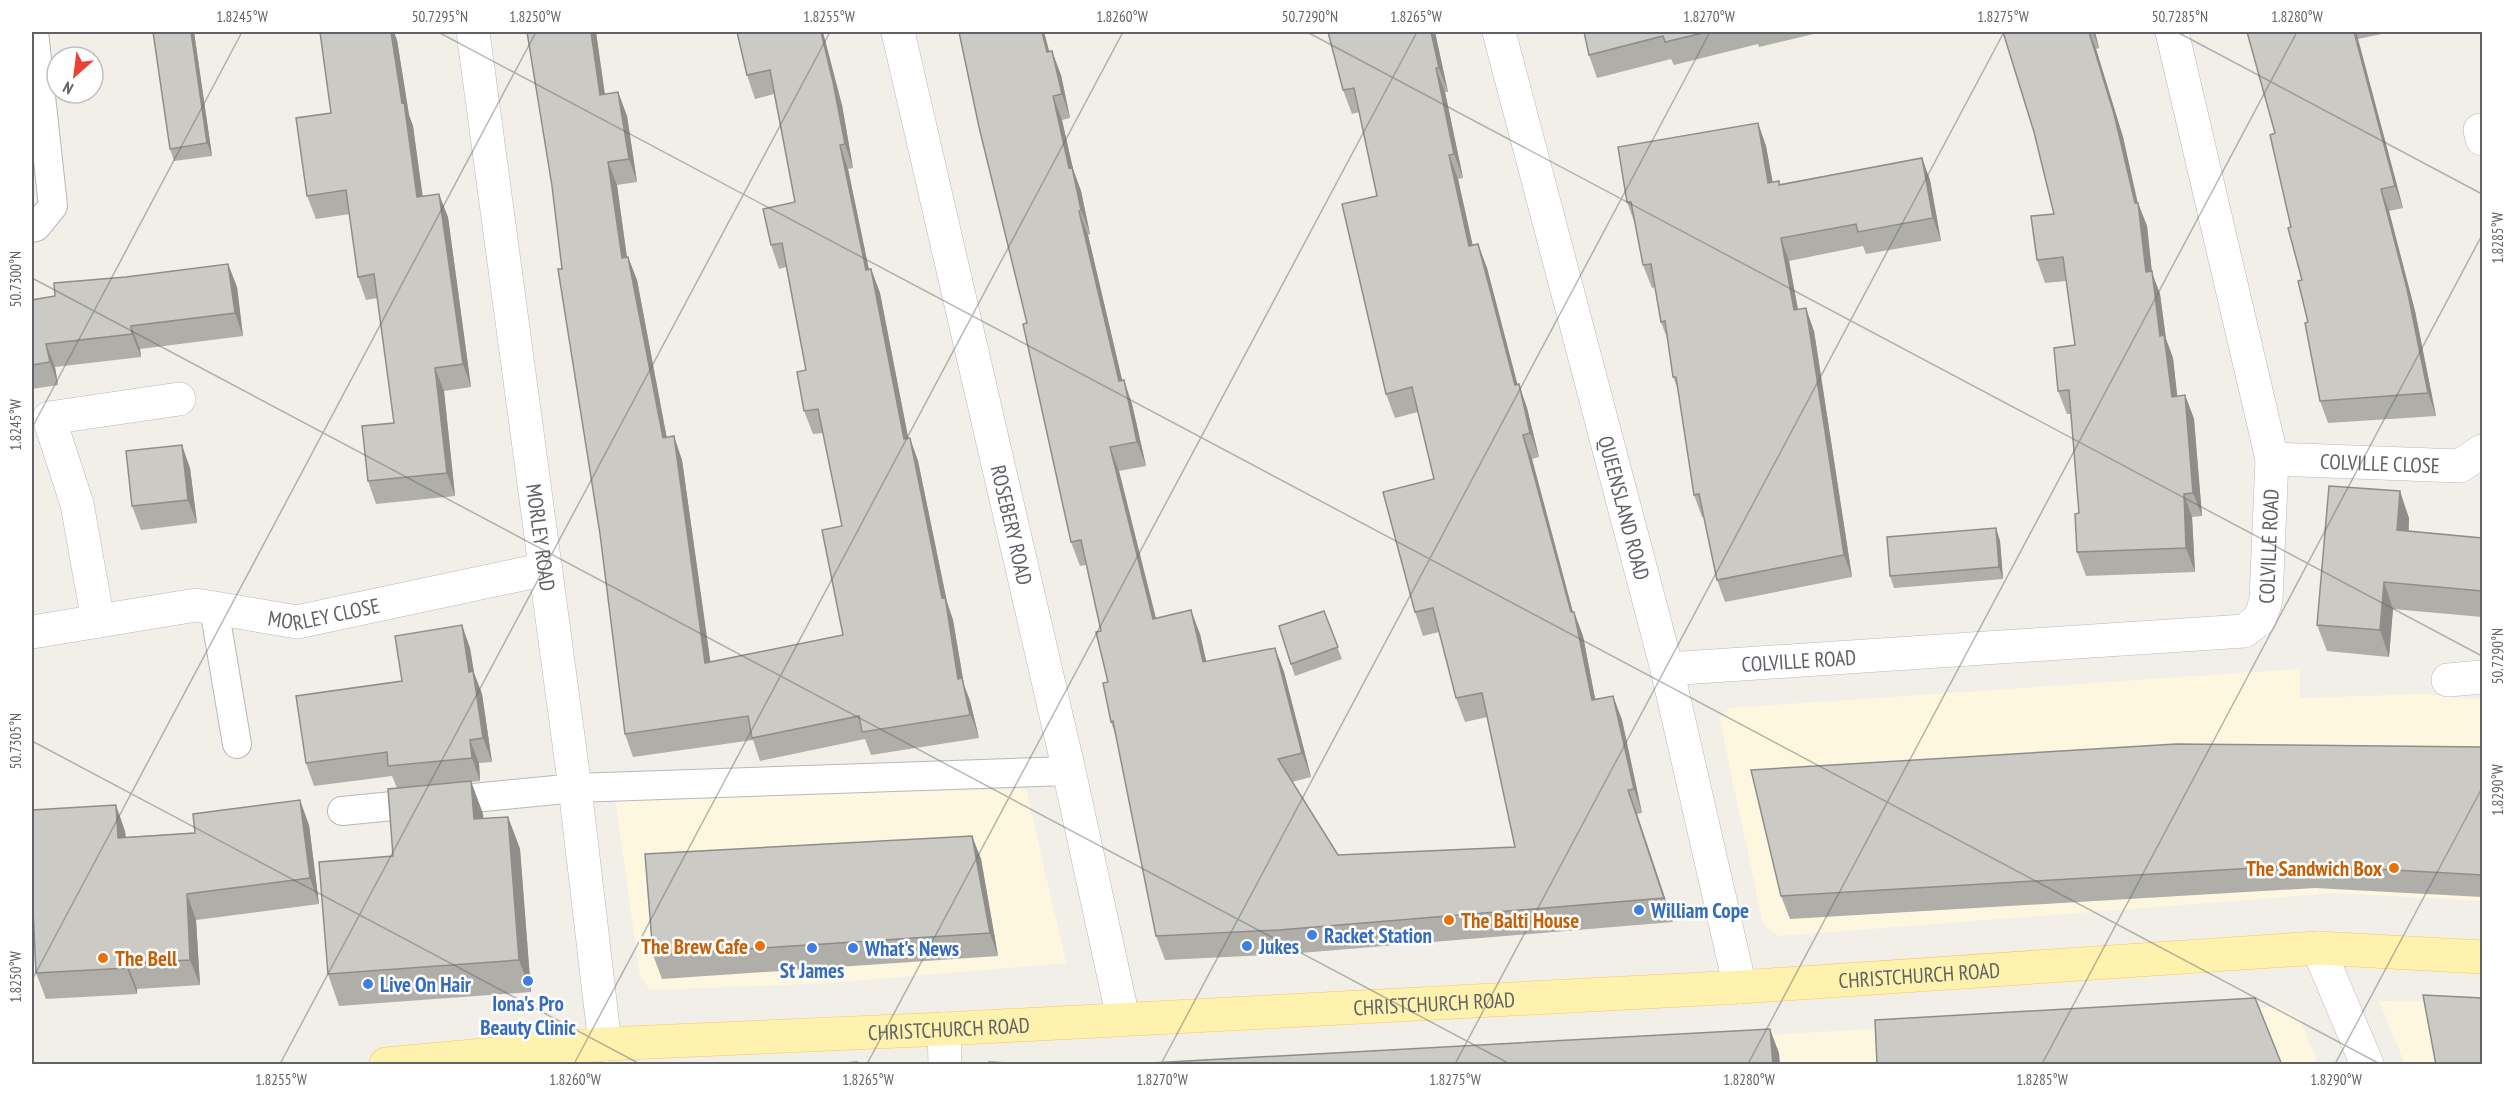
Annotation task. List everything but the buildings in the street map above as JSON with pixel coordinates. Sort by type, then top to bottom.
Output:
[{"type":"main road","name":"CHRISTCHURCH ROAD","points":[[386,1065],[556,1057],[605,1044],[944,1029],[1740,987],[2318,948],[2482,957]]},
{"type":"street","name":"MORLEY ROAD","points":[[473,32],[575,788],[605,1044]]},
{"type":"street","name":"ROSEBERY ROAD","points":[[898,32],[1069,771],[1123,1018]]},
{"type":"street","name":"QUEENSLAND ROAD","points":[[1500,32],[1667,669],[1740,987]]},
{"type":"street","name":"COLVILLE ROAD","points":[[1667,669],[2244,631],[2260,619],[2266,600],[2272,459],[2172,32]]},
{"type":"street","points":[[98,621],[77,504],[49,418],[178,399]]},
{"type":"street","name":"COLVILLE CLOSE","points":[[2272,459],[2460,466],[2482,451]]},
{"type":"street","name":"MORLEY CLOSE","points":[[32,632],[196,605],[297,622],[546,569]]},
{"type":"street","points":[[2448,680],[2482,678]]},
{"type":"street","points":[[2318,948],[2367,1065]]},
{"type":"street","points":[[944,1029],[945,1065]]},
{"type":"lane","points":[[32,228],[36,227],[53,206],[34,32]]},
{"type":"lane","points":[[214,608],[237,744]]},
{"type":"lane","points":[[342,811],[575,788],[1069,771]]},
{"type":"shaded area","points":[[2300,669],[2300,698],[2424,694],[2482,700],[2482,901],[2335,893],[1778,936],[1763,924],[1719,717],[1730,708]]},
{"type":"shaded area","points":[[1026,789],[1066,963],[831,983],[650,990],[640,976],[615,798]]},
{"type":"shaded area","points":[[2379,1001],[2482,1002],[2482,1064],[2405,1064]]},
{"type":"shaded area","points":[[2278,1007],[2300,1019],[2318,1064],[1234,1064]]},
{"type":"place","name":"The Sandwich Box","points":[[2394,868]]},
{"type":"place","name":"William Cope","points":[[1639,910]]},
{"type":"place","name":"The Balti House","points":[[1449,920]]},
{"type":"place","name":"Racket Station","points":[[1312,935]]},
{"type":"place","name":"The Brew Cafe","points":[[760,946]]},
{"type":"place","name":"Jukes","points":[[1247,946]]},
{"type":"place","name":"St James","points":[[812,948]]},
{"type":"place","name":"What's News","points":[[853,948]]},
{"type":"place","name":"The Bell","points":[[103,958]]},
{"type":"place","name":"Iona's Pro Beauty Clinic","points":[[528,981]]},
{"type":"place","name":"Live On Hair","points":[[368,984]]}]
